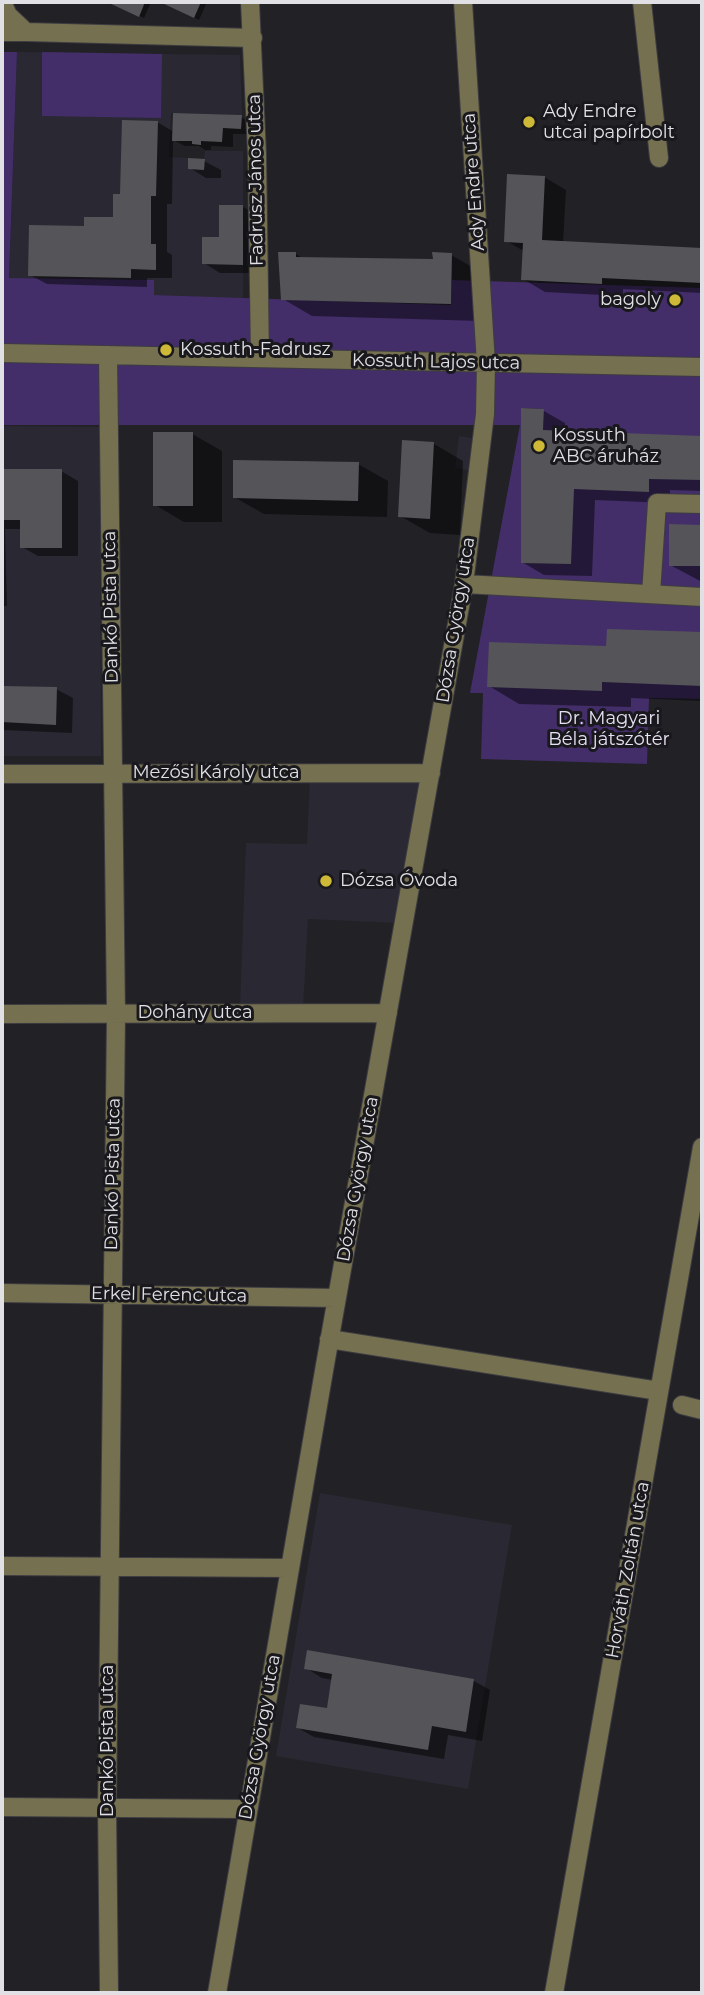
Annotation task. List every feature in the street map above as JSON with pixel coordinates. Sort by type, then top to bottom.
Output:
[{"type":"street","points":[[2,2],[8,15],[26,32]]},
{"type":"street","name":"Fadrusz János utca","points":[[250,2],[260,358]]},
{"type":"street","name":"Ady Endre utca","points":[[463,2],[486,363]]},
{"type":"street","points":[[642,2],[659,158]]},
{"type":"street","points":[[2,32],[253,38]]},
{"type":"street","name":"Kossuth Lajos utca","points":[[2,353],[702,367]]},
{"type":"street","name":"Dankó Pista utca","points":[[108,355],[116,1014],[107,1808],[109,1993]]},
{"type":"street","name":"Dózsa György utca","points":[[217,1993],[329,1339],[464,584],[485,414],[486,363]]},
{"type":"street","points":[[650,594],[657,503],[702,504]]},
{"type":"street","points":[[464,584],[702,597]]},
{"type":"street","name":"Mezősi Károly utca","points":[[2,774],[431,773]]},
{"type":"street","name":"Dohány utca","points":[[2,1014],[388,1013]]},
{"type":"street","name":"Horváth Zoltán utca","points":[[554,1993],[702,1147]]},
{"type":"street","name":"Erkel Ferenc utca","points":[[2,1293],[337,1298]]},
{"type":"street","points":[[329,1339],[659,1391]]},
{"type":"street","points":[[682,1405],[702,1410]]},
{"type":"street","points":[[2,1566],[289,1568]]},
{"type":"street","points":[[2,1807],[247,1809]]},
{"type":"shaded area","points":[[17,52],[240,55],[242,115],[171,113],[169,157],[204,159],[205,151],[243,151],[243,299],[154,295],[154,280],[9,278]]},
{"type":"shaded area","points":[[2,426],[100,427],[101,756],[2,756]]},
{"type":"shaded area","points":[[459,436],[472,438],[468,470],[455,468]]},
{"type":"shaded area","name":"Dózsa Óvoda","points":[[310,777],[425,778],[400,923],[308,919],[303,1009],[240,1008],[246,843],[307,844]]},
{"type":"shaded area","points":[[320,1493],[512,1525],[468,1789],[276,1756]]},
{"type":"green space","name":"Dr. Magyari Béla játszótér","points":[[2,52],[17,52],[9,278],[154,280],[154,295],[451,305],[452,280],[702,288],[702,699],[649,698],[647,764],[481,759],[483,693],[470,693],[520,425],[2,425]],"holes":[[[521,408],[544,409],[543,430],[521,425]]]},
{"type":"green space","points":[[42,52],[162,54],[161,118],[42,116]]},
{"type":"building","points":[[107,2],[145,2],[139,17]]},
{"type":"building","points":[[160,2],[201,2],[194,18]]},
{"type":"building","points":[[173,113],[242,115],[241,129],[223,128],[222,142],[201,141],[201,145],[192,144],[192,141],[172,141]]},
{"type":"building","points":[[122,120],[158,121],[156,196],[151,196],[151,244],[156,244],[156,270],[131,269],[131,278],[28,276],[29,225],[84,226],[84,217],[113,217],[113,194],[120,194]]},
{"type":"building","points":[[188,158],[205,159],[204,170],[188,169]]},
{"type":"building","points":[[507,174],[545,176],[542,240],[702,248],[702,283],[602,278],[602,284],[521,280],[523,243],[504,242]]},
{"type":"building","points":[[219,205],[243,205],[243,265],[202,264],[202,237],[219,237]]},
{"type":"building","points":[[278,252],[296,252],[296,257],[433,259],[432,252],[452,253],[451,304],[281,300]]},
{"type":"building","points":[[521,408],[544,409],[543,430],[702,436],[702,480],[649,479],[649,492],[574,489],[571,564],[521,563]]},
{"type":"building","points":[[153,432],[193,432],[193,506],[153,506]]},
{"type":"building","points":[[402,440],[434,442],[430,519],[398,517]]},
{"type":"building","points":[[233,460],[359,462],[358,501],[233,498]]},
{"type":"building","points":[[2,469],[62,469],[62,548],[20,548],[20,520],[2,520]]},
{"type":"building","points":[[669,524],[702,525],[702,566],[669,566]]},
{"type":"building","points":[[607,629],[702,632],[702,686],[602,682],[602,691],[487,687],[489,642],[606,646]]},
{"type":"building","points":[[2,686],[57,687],[56,725],[2,722]]},
{"type":"building","points":[[307,1650],[474,1679],[466,1732],[432,1726],[428,1750],[296,1728],[300,1704],[327,1708],[332,1674],[304,1669]]},
{"type":"place","name":"Ady Endre utcai papírbolt","points":[[529,122]]},
{"type":"place","name":"bagoly","points":[[675,300]]},
{"type":"place","name":"Kossuth-Fadrusz","points":[[166,350]]},
{"type":"place","name":"Kossuth ABC áruház","points":[[539,446]]},
{"type":"place","name":"Dózsa Óvoda","points":[[326,881]]}]
